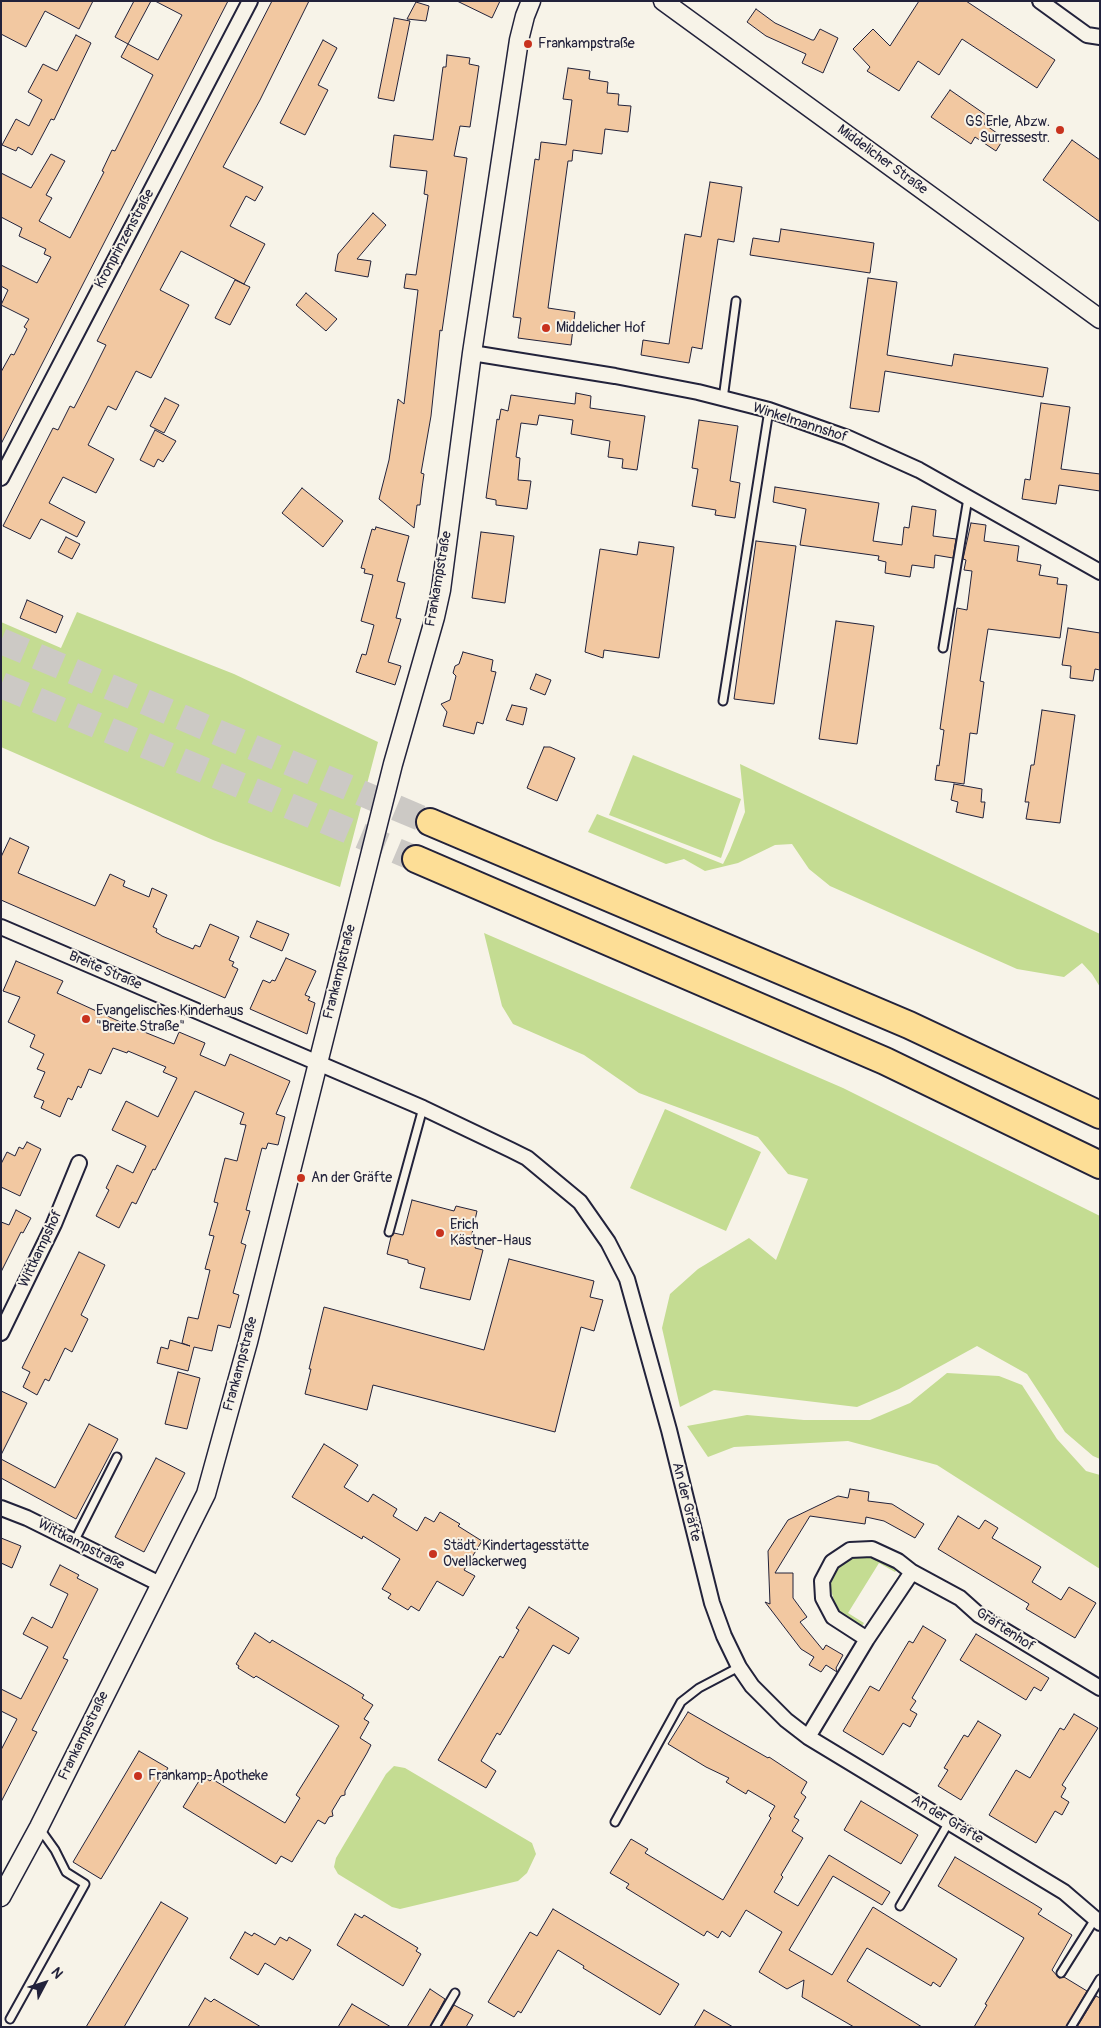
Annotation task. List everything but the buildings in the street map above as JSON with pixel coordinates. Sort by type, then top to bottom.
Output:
[{"type":"highway","points":[[430,822],[909,1025],[1100,1115]]},
{"type":"highway","points":[[416,860],[885,1061],[1100,1165]]},
{"type":"street","name":"Kronprinzenstraße","points":[[1,478],[250,1]]},
{"type":"street","name":"Frankampstraße","points":[[1,1897],[39,1827],[206,1494],[248,1342],[392,764],[441,590],[472,353],[519,40],[531,1]]},
{"type":"street","name":"Middelicher Straße","points":[[663,1],[1100,319]]},
{"type":"street","points":[[1040,1],[1086,35],[1100,37]]},
{"type":"street","name":"Winkelmannshof","points":[[472,353],[615,376],[769,410],[848,438],[919,470],[1100,572]]},
{"type":"street","name":"Breite Straße","points":[[1,927],[318,1063]]},
{"type":"street","name":"An der Gräfte","points":[[318,1063],[423,1108],[527,1158],[580,1202],[608,1242],[627,1279],[638,1315],[712,1603],[724,1636],[739,1667],[752,1686],[786,1720],[808,1737],[1064,1892],[1097,1921]]},
{"type":"street","name":"Wittkampshof","points":[[1,1333],[54,1224],[79,1163]]},
{"type":"street","name":"Wittkampstraße","points":[[1,1508],[26,1518],[160,1584]]},
{"type":"street","name":"Gräftenhof","points":[[867,1639],[833,1617],[823,1598],[822,1581],[832,1562],[850,1550],[872,1549],[898,1561],[912,1572],[960,1598],[979,1615],[1100,1688]]},
{"type":"street","points":[[808,1737],[867,1639],[912,1572]]},
{"type":"lane","points":[[723,399],[736,301]]},
{"type":"lane","points":[[723,702],[769,410]]},
{"type":"lane","points":[[943,648],[968,498]]},
{"type":"lane","points":[[389,1232],[423,1108]]},
{"type":"lane","points":[[74,1542],[117,1457]]},
{"type":"lane","points":[[615,1822],[681,1702],[699,1688],[739,1667]]},
{"type":"lane","points":[[900,1906],[949,1821]]},
{"type":"lane","points":[[10,2019],[85,1884],[66,1872],[39,1827]]},
{"type":"lane","points":[[1061,1972],[1097,1921]]},
{"type":"lane","points":[[1071,2027],[1100,1979]]},
{"type":"lane","points":[[436,2027],[455,1993]]},
{"type":"green space","points":[[77,612],[234,674],[378,742],[340,887],[213,840],[1,747],[1,622],[61,648]]},
{"type":"green space","points":[[633,755],[741,799],[721,858],[609,815]]},
{"type":"green space","points":[[740,764],[1100,934],[1100,987],[1082,963],[1064,977],[1017,969],[830,886],[809,869],[792,844],[775,845],[738,863],[705,871],[684,859],[666,864],[588,832],[597,814],[723,864],[745,812]]},
{"type":"green space","points":[[484,933],[843,1088],[1100,1216],[1100,1459],[1093,1456],[1065,1432],[1027,1374],[977,1346],[899,1389],[857,1407],[714,1390],[680,1407],[662,1328],[670,1294],[698,1269],[749,1238],[776,1260],[808,1179],[788,1174],[758,1137],[639,1093],[584,1055],[513,1024],[502,1006]]},
{"type":"green space","points":[[665,1109],[761,1152],[726,1231],[630,1188]]},
{"type":"green space","points":[[947,1373],[999,1376],[1022,1385],[1057,1439],[1086,1471],[1100,1475],[1100,1569],[937,1465],[848,1441],[734,1447],[708,1457],[687,1426],[747,1415],[804,1420],[870,1420],[910,1403]]},
{"type":"green space","points":[[863,1555],[881,1559],[897,1569],[895,1572],[879,1563],[848,1613],[864,1623],[862,1626],[843,1615],[836,1606],[830,1588],[837,1568],[852,1556]]},
{"type":"green space","points":[[394,1766],[405,1768],[532,1843],[536,1854],[527,1873],[518,1881],[400,1909],[392,1907],[338,1874],[334,1867],[336,1858],[386,1774]]},
{"type":"tunnel","points":[[1,641],[430,822]]},
{"type":"tunnel","points":[[1,685],[416,859]]},
{"type":"place","name":"Frankampstraße","points":[[528,44]]},
{"type":"place","name":"GS Erle, Abzw. Surressestr.","points":[[1060,130]]},
{"type":"place","name":"Middelicher Hof","points":[[546,328]]},
{"type":"place","name":"Evangelisches Kinderhaus \"Breite Straße\"","points":[[86,1019]]},
{"type":"place","name":"An der Gräfte","points":[[301,1178]]},
{"type":"place","name":"Erich Kästner-Haus","points":[[440,1233]]},
{"type":"place","name":"Städt. Kindertagesstätte Ovellackerweg","points":[[433,1554]]},
{"type":"place","name":"Frankamp-Apotheke","points":[[138,1776]]}]
